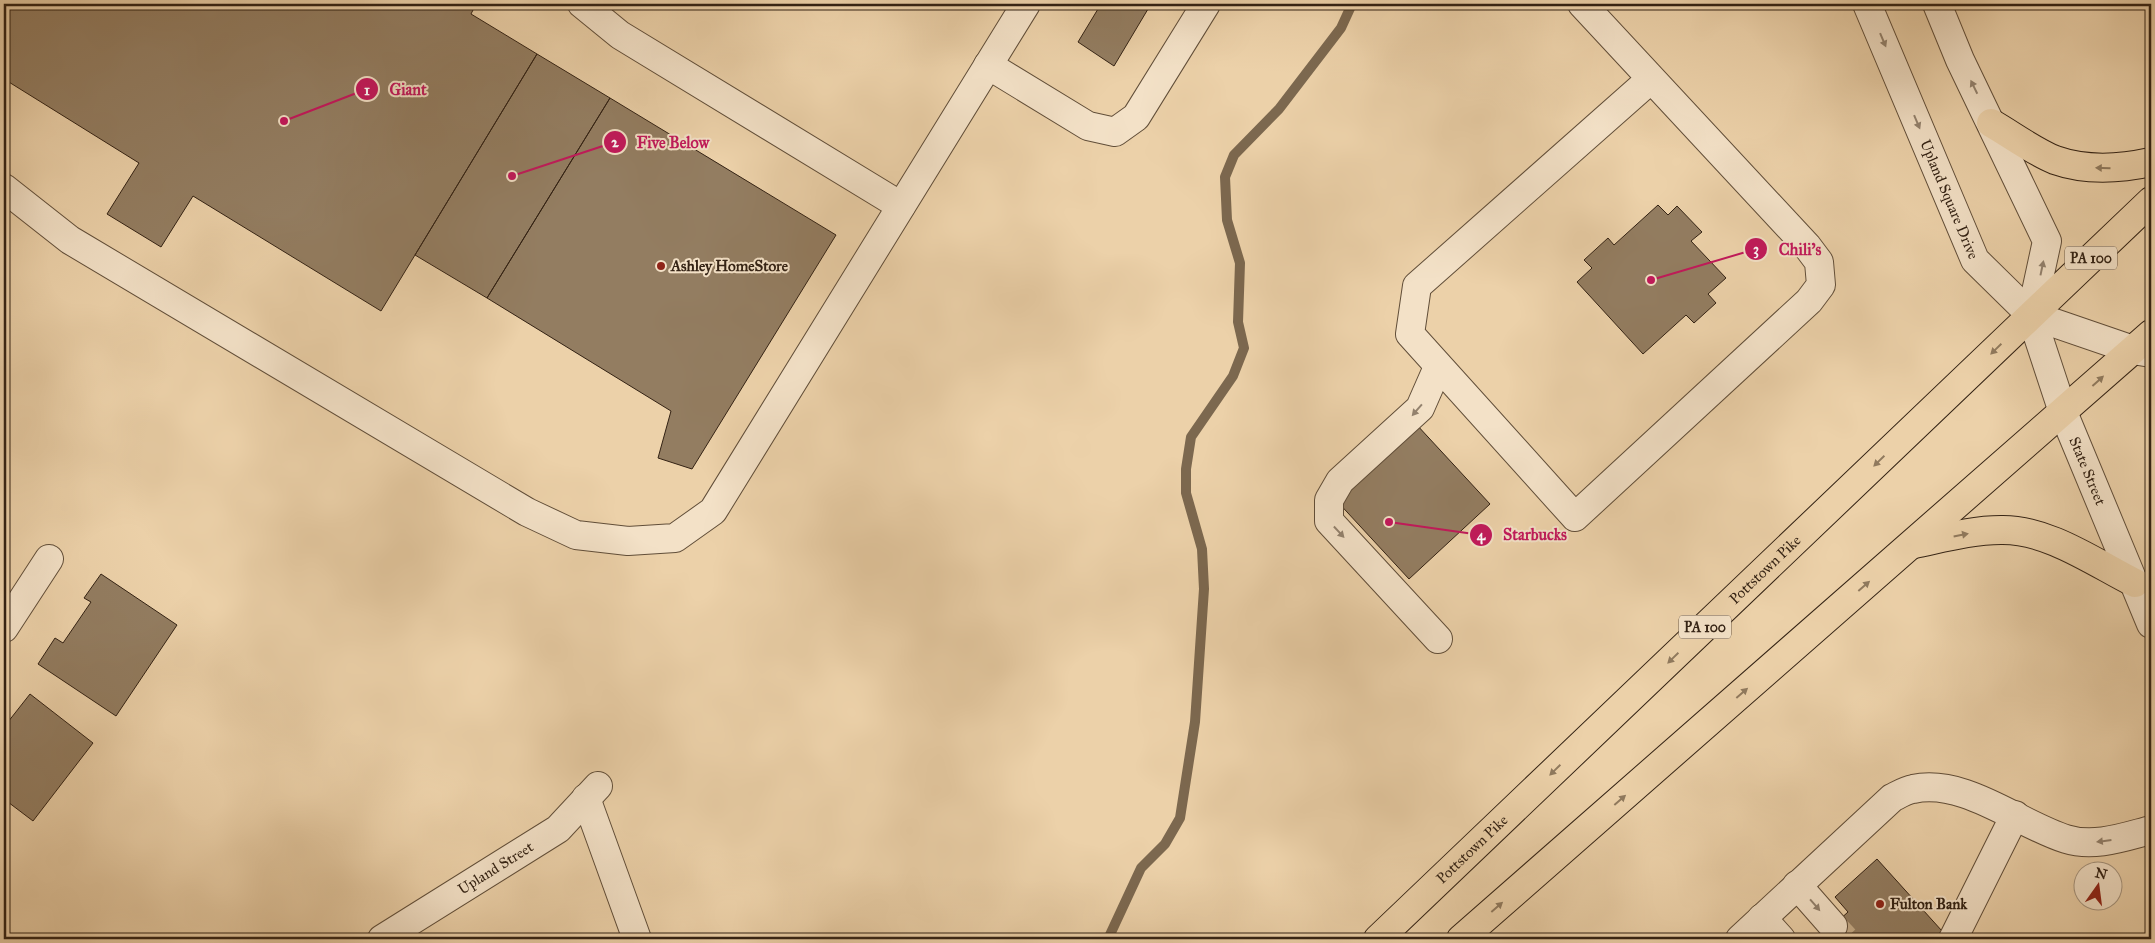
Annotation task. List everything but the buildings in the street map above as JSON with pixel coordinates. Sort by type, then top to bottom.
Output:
[{"type":"highway","points":[[1991,123],[2039,152],[2073,165],[2103,168],[2128,167],[2151,162]]},
{"type":"highway","name":"Pottstown Pike","points":[[1378,939],[2151,201]]},
{"type":"highway","points":[[1461,939],[2063,412],[2145,346]]},
{"type":"highway","points":[[1913,544],[1995,531],[2030,534],[2057,544],[2135,583]]},
{"type":"street","points":[[582,4],[620,35],[901,206]]},
{"type":"street","points":[[4,188],[70,240],[527,512],[576,535],[628,541],[675,538],[713,511],[1026,4]]},
{"type":"street","points":[[988,65],[1088,126],[1115,132],[1136,117],[1206,4]]},
{"type":"street","points":[[1582,4],[1807,246],[1819,262],[1821,285],[1810,301],[1575,517],[1410,334],[1417,286],[1651,79]]},
{"type":"street","name":"Upland Square Drive","points":[[1867,4],[1975,260],[2032,315]]},
{"type":"street","points":[[1937,4],[1960,60],[2047,241],[2032,315],[2145,346]]},
{"type":"street","name":"State Street","points":[[2032,315],[2063,412],[2151,624]]},
{"type":"street","points":[[1438,367],[1420,408],[1340,481],[1329,500],[1329,522],[1438,639]]},
{"type":"street","points":[[5,624],[49,559]]},
{"type":"street","points":[[1740,939],[1892,798],[1911,789],[1934,786],[1960,792],[2066,839],[2089,843],[2114,840],[2151,830]]},
{"type":"street","name":"Upland Street","points":[[382,939],[558,829],[592,792],[637,939]]},
{"type":"street","points":[[1953,939],[2015,816]]},
{"type":"street","points":[[1797,885],[1833,926]]},
{"type":"street","points":[[1762,918],[1781,939]]},
{"type":"waterway","points":[[1108,939],[1141,868],[1165,844],[1180,818],[1195,722],[1204,589],[1202,549],[1186,493],[1186,469],[1191,437],[1233,376],[1244,348],[1238,322],[1240,263],[1227,220],[1225,177],[1234,155],[1279,109],[1341,28],[1352,4]]},
{"type":"tunnel","points":[[1833,926],[1845,939]]},
{"type":"place","name":"Giant","points":[[284,121]]},
{"type":"place","name":"Five Below","points":[[512,176]]},
{"type":"place","name":"Ashley HomeStore","points":[[661,266]]},
{"type":"place","name":"Chili's","points":[[1651,280]]},
{"type":"place","name":"Starbucks","points":[[1389,522]]},
{"type":"place","name":"Fulton Bank","points":[[1880,904]]}]
